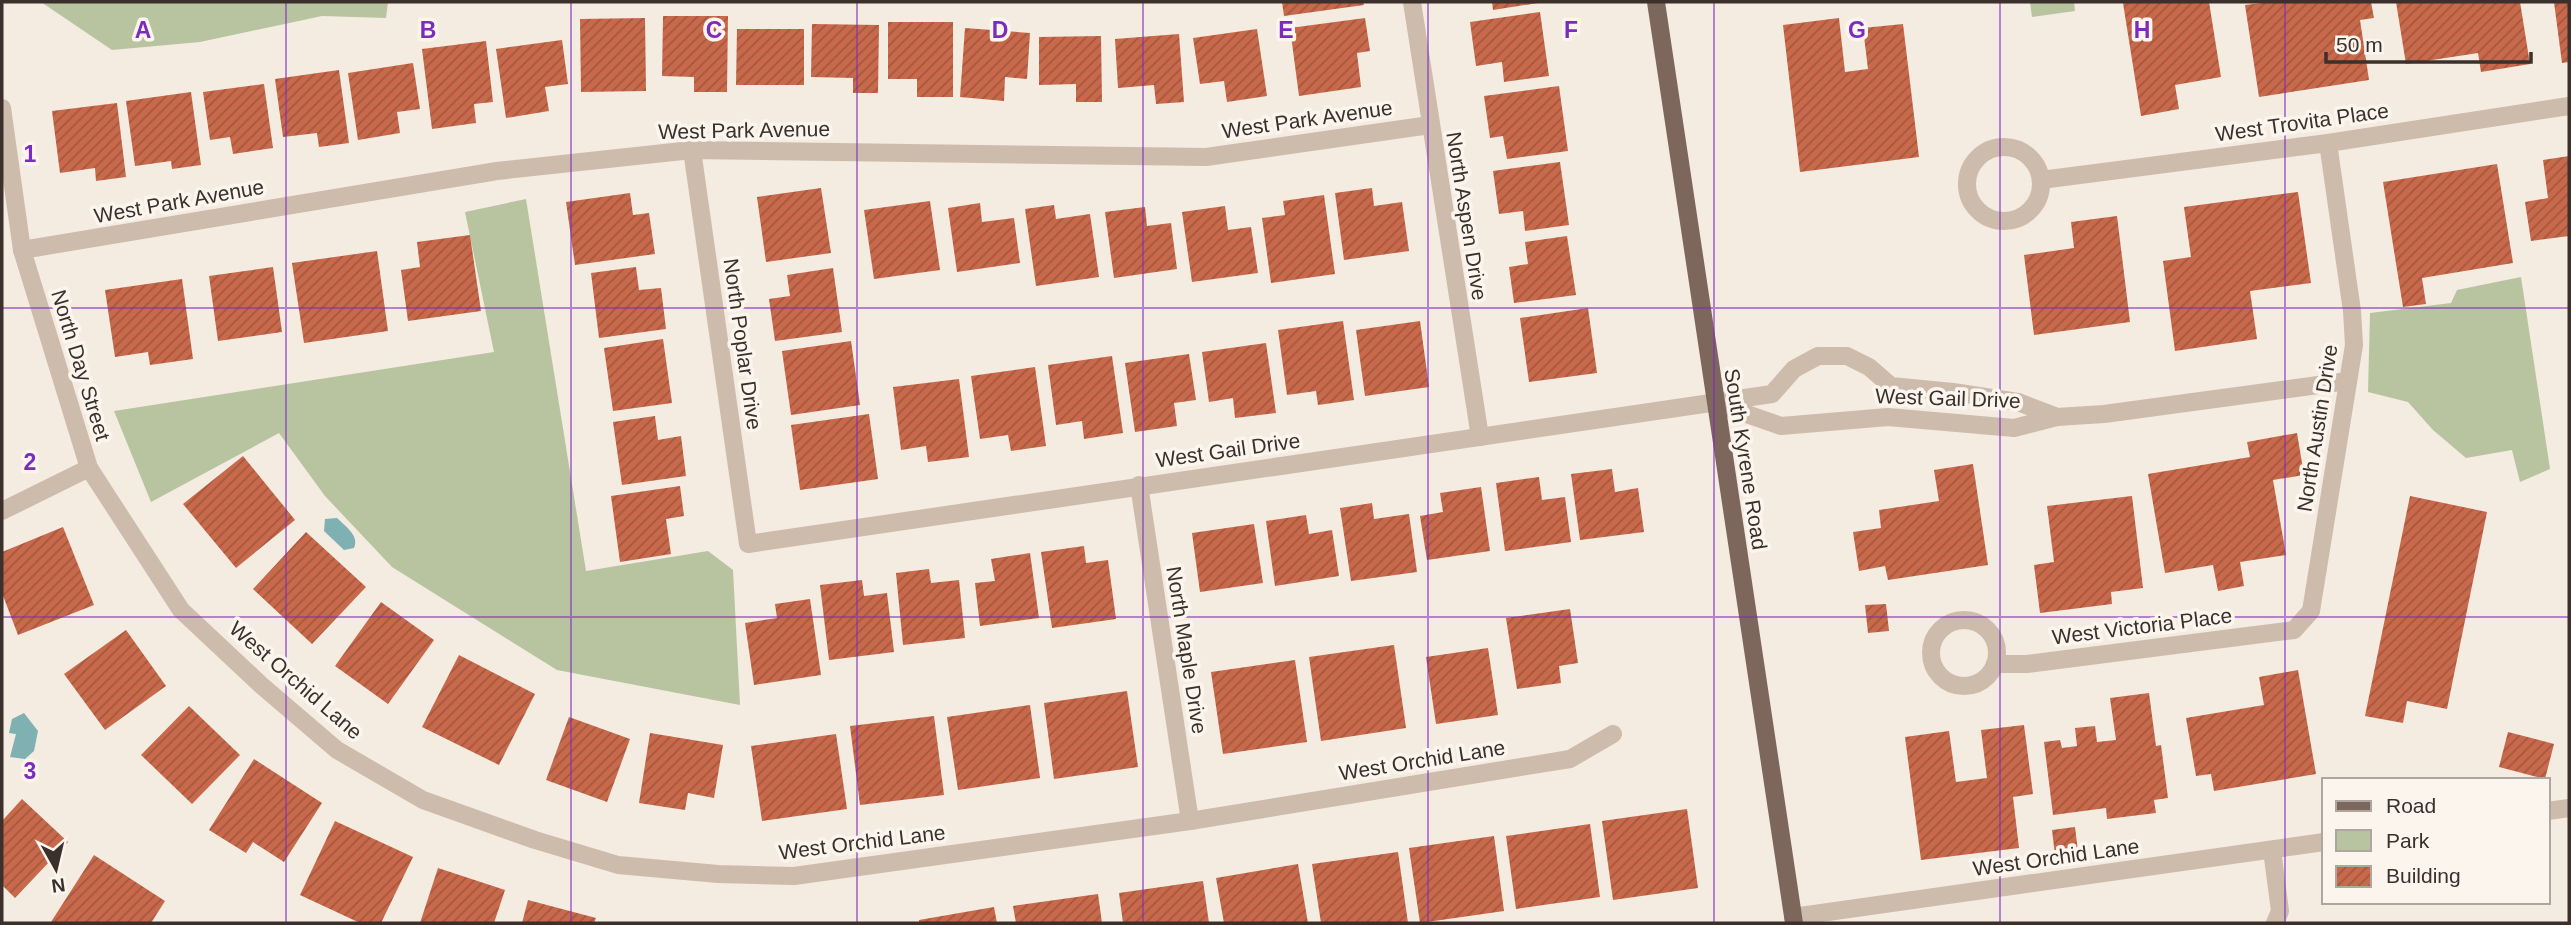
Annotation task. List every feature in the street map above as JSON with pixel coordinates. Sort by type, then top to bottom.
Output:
[{"type":"main road","name":"South Kyrene Road","points":[[1656,2],[1714,403],[1794,920]]},
{"type":"street","name":"North Aspen Drive","points":[[1412,2],[1480,438]]},
{"type":"street","name":"West Trovita Place","points":[[2041,180],[2328,143],[2569,106]]},
{"type":"street","name":"North Day Street","points":[[2,108],[22,250],[89,468],[181,610]]},
{"type":"street","name":"West Park Avenue","points":[[22,250],[497,171],[692,150],[1206,157],[1430,125]]},
{"type":"street","name":"North Austin Drive","points":[[2294,630],[2311,611],[2354,345],[2352,311],[2328,143]]},
{"type":"street","points":[[2000,147],[2012,148],[2032,159],[2041,180],[2040,192],[2029,212],[2007,221],[1995,220],[1975,208],[1966,187],[1972,164],[1989,150],[2000,147]]},
{"type":"street","name":"North Poplar Drive","points":[[692,150],[748,544]]},
{"type":"street","name":"West Gail Drive","points":[[748,544],[1772,394],[1794,369],[1818,356],[1847,356],[1868,367],[1891,386],[2008,401],[2057,417]]},
{"type":"street","name":"West Gail Drive","points":[[1714,403],[1781,426],[1888,417],[2014,428],[2057,417],[2104,414],[2348,381]]},
{"type":"street","points":[[1888,417],[1891,386]]},
{"type":"street","points":[[2,511],[89,468]]},
{"type":"street","name":"North Maple Drive","points":[[1139,485],[1190,821]]},
{"type":"street","name":"West Orchid Lane","points":[[181,610],[261,685],[337,750],[423,800],[535,840],[618,865],[718,874],[794,876],[1190,821],[1570,759],[1613,734]]},
{"type":"street","name":"West Victoria Place","points":[[1995,664],[2027,664],[2294,630]]},
{"type":"street","points":[[2550,811],[2569,808]]},
{"type":"street","name":"West Orchid Lane","points":[[1794,920],[2322,842]]},
{"type":"street","points":[[2272,849],[2280,911],[2274,923]]},
{"type":"green space","points":[[41,2],[388,2],[386,18],[322,16],[200,42],[112,50]]},
{"type":"green space","points":[[2030,2],[2074,2],[2075,11],[2032,17]]},
{"type":"green space","points":[[526,199],[586,571],[708,551],[733,570],[740,705],[557,670],[392,567],[325,496],[279,433],[151,502],[114,411],[494,352],[465,212]]},
{"type":"green space","points":[[2521,277],[2550,469],[2520,482],[2512,450],[2466,458],[2433,430],[2408,402],[2368,392],[2370,313],[2451,303],[2457,290]]},
{"type":"water","points":[[337,518],[353,535],[354,548],[344,550],[324,531],[325,519]]},
{"type":"water","points":[[24,713],[38,731],[34,751],[25,759],[10,757],[16,734],[9,733],[12,719]]},
{"type":"building","points":[[1282,2],[1363,2],[1364,5],[1284,16]]},
{"type":"building","points":[[1492,2],[1538,2],[1538,3],[1493,10]]},
{"type":"building","points":[[2209,2],[2221,77],[2175,85],[2179,109],[2141,116],[2123,3]]},
{"type":"building","points":[[2270,2],[2371,2],[2374,18],[2360,20],[2369,80],[2259,97],[2245,5]]},
{"type":"building","points":[[2396,2],[2520,2],[2530,64],[2481,72],[2478,53],[2406,64]]},
{"type":"building","points":[[2554,2],[2569,2],[2569,62],[2562,63]]},
{"type":"building","points":[[1540,12],[1549,76],[1504,82],[1502,62],[1476,66],[1470,22]]},
{"type":"building","points":[[663,16],[728,16],[727,92],[694,92],[694,77],[662,76]]},
{"type":"building","points":[[645,18],[646,91],[581,92],[580,19]]},
{"type":"building","points":[[1365,18],[1370,51],[1357,53],[1361,87],[1299,96],[1290,28]]},
{"type":"building","points":[[1839,18],[1845,72],[1868,69],[1863,28],[1903,24],[1919,157],[1800,172],[1783,25]]},
{"type":"building","points":[[888,22],[953,22],[953,97],[917,97],[917,79],[888,79]]},
{"type":"building","points":[[812,24],[879,25],[878,93],[853,93],[853,78],[811,77]]},
{"type":"building","points":[[965,28],[1030,33],[1027,79],[1005,77],[1004,101],[960,97]]},
{"type":"building","points":[[737,29],[804,29],[804,85],[736,85]]},
{"type":"building","points":[[1257,29],[1267,96],[1227,102],[1224,81],[1200,84],[1193,38]]},
{"type":"building","points":[[1179,34],[1184,102],[1156,104],[1154,85],[1118,88],[1115,39]]},
{"type":"building","points":[[1101,36],[1102,102],[1076,102],[1076,84],[1039,85],[1039,37]]},
{"type":"building","points":[[562,40],[568,84],[545,87],[549,111],[506,118],[496,49]]},
{"type":"building","points":[[486,41],[493,102],[474,104],[476,123],[432,129],[422,49]]},
{"type":"building","points":[[413,63],[420,109],[397,112],[400,133],[358,140],[348,73]]},
{"type":"building","points":[[339,70],[349,143],[319,147],[317,133],[283,137],[275,79]]},
{"type":"building","points":[[264,84],[273,148],[233,154],[230,137],[210,140],[203,92]]},
{"type":"building","points":[[1559,86],[1568,151],[1507,159],[1503,136],[1490,138],[1484,96]]},
{"type":"building","points":[[191,92],[201,165],[172,169],[171,161],[135,166],[126,101]]},
{"type":"building","points":[[117,103],[126,177],[96,181],[95,168],[60,173],[52,111]]},
{"type":"building","points":[[2569,156],[2569,236],[2531,241],[2525,202],[2548,198],[2543,160]]},
{"type":"building","points":[[1560,162],[1569,225],[1525,231],[1523,211],[1499,214],[1493,171]]},
{"type":"building","points":[[2497,164],[2513,263],[2422,278],[2426,304],[2403,307],[2383,182]]},
{"type":"building","points":[[821,188],[831,253],[766,262],[757,197]]},
{"type":"building","points":[[1372,188],[1374,206],[1402,202],[1409,251],[1344,260],[1335,193]]},
{"type":"building","points":[[2298,192],[2311,283],[2250,291],[2257,339],[2175,351],[2163,261],[2191,257],[2184,207]]},
{"type":"building","points":[[630,193],[633,215],[649,213],[655,254],[575,265],[566,202]]},
{"type":"building","points":[[1324,195],[1335,274],[1271,283],[1262,218],[1285,215],[1283,201]]},
{"type":"building","points":[[930,201],[940,270],[874,279],[864,210]]},
{"type":"building","points":[[980,203],[982,222],[1014,218],[1020,263],[957,272],[948,208]]},
{"type":"building","points":[[1054,205],[1056,219],[1090,214],[1099,277],[1036,286],[1025,209]]},
{"type":"building","points":[[1225,206],[1228,230],[1251,227],[1258,273],[1192,282],[1182,212]]},
{"type":"building","points":[[1145,207],[1147,226],[1171,223],[1177,269],[1114,278],[1105,212]]},
{"type":"building","points":[[2117,216],[2130,322],[2034,335],[2024,255],[2074,248],[2071,222]]},
{"type":"building","points":[[470,235],[481,311],[408,321],[401,270],[420,267],[417,242]]},
{"type":"building","points":[[1567,236],[1576,295],[1514,303],[1509,267],[1528,264],[1525,242]]},
{"type":"building","points":[[377,251],[388,331],[304,343],[292,263]]},
{"type":"building","points":[[273,267],[282,332],[218,341],[209,276]]},
{"type":"building","points":[[636,267],[639,290],[661,288],[666,329],[599,338],[591,273]]},
{"type":"building","points":[[833,268],[842,332],[775,341],[769,299],[790,296],[787,275]]},
{"type":"building","points":[[182,279],[193,359],[150,365],[148,352],[115,357],[105,290]]},
{"type":"building","points":[[1588,308],[1597,373],[1529,382],[1520,318]]},
{"type":"building","points":[[1343,321],[1354,400],[1318,405],[1316,391],[1287,395],[1278,330]]},
{"type":"building","points":[[1420,321],[1429,387],[1365,396],[1356,330]]},
{"type":"building","points":[[663,339],[672,403],[613,411],[604,348]]},
{"type":"building","points":[[851,341],[860,405],[791,415],[782,351]]},
{"type":"building","points":[[1266,343],[1276,413],[1235,418],[1233,398],[1209,402],[1202,352]]},
{"type":"building","points":[[1189,354],[1196,400],[1174,403],[1177,426],[1135,432],[1125,363]]},
{"type":"building","points":[[1112,356],[1123,433],[1084,439],[1082,421],[1056,425],[1048,365]]},
{"type":"building","points":[[1035,367],[1046,446],[1011,451],[1008,435],[980,439],[971,376]]},
{"type":"building","points":[[959,379],[969,457],[928,462],[926,446],[901,450],[893,387]]},
{"type":"building","points":[[869,414],[878,479],[800,490],[791,425]]},
{"type":"building","points":[[655,416],[658,440],[681,436],[686,476],[622,485],[613,422]]},
{"type":"building","points":[[2297,433],[2304,475],[2273,480],[2286,555],[2240,562],[2244,586],[2218,591],[2213,565],[2165,573],[2148,474],[2250,457],[2247,442]]},
{"type":"building","points":[[243,456],[295,520],[236,568],[183,504]]},
{"type":"building","points":[[1973,464],[1988,565],[1888,580],[1885,566],[1859,571],[1853,532],[1881,528],[1879,510],[1939,501],[1934,470]]},
{"type":"building","points":[[1612,469],[1615,492],[1638,488],[1644,532],[1580,540],[1571,474]]},
{"type":"building","points":[[1539,477],[1542,500],[1565,497],[1571,542],[1505,551],[1496,483]]},
{"type":"building","points":[[680,486],[684,516],[666,519],[671,554],[620,562],[611,496]]},
{"type":"building","points":[[1481,487],[1490,551],[1427,560],[1420,516],[1443,512],[1440,493]]},
{"type":"building","points":[[2132,496],[2143,588],[2111,592],[2112,604],[2040,613],[2034,565],[2054,562],[2047,506]]},
{"type":"building","points":[[2410,496],[2487,512],[2447,709],[2407,701],[2403,723],[2365,716]]},
{"type":"building","points":[[1372,503],[1374,519],[1409,514],[1417,572],[1351,581],[1340,508]]},
{"type":"building","points":[[1306,515],[1309,534],[1332,530],[1339,576],[1275,586],[1266,521]]},
{"type":"building","points":[[1254,524],[1263,583],[1200,592],[1192,533]]},
{"type":"building","points":[[63,527],[94,605],[18,635],[2,593],[2,552]]},
{"type":"building","points":[[306,532],[366,587],[312,644],[253,589]]},
{"type":"building","points":[[1084,546],[1086,563],[1108,560],[1116,619],[1052,628],[1041,552]]},
{"type":"building","points":[[1030,553],[1039,618],[980,626],[975,583],[995,581],[991,559]]},
{"type":"building","points":[[929,569],[931,583],[959,580],[965,638],[903,645],[896,573]]},
{"type":"building","points":[[862,580],[864,596],[887,593],[894,652],[829,660],[820,585]]},
{"type":"building","points":[[810,599],[821,675],[754,685],[745,623],[777,618],[775,604]]},
{"type":"building","points":[[381,602],[434,640],[388,704],[335,666]]},
{"type":"building","points":[[1886,604],[1889,631],[1868,633],[1865,605]]},
{"type":"building","points":[[1570,609],[1578,663],[1559,666],[1561,683],[1517,689],[1506,618]]},
{"type":"building","points":[[126,630],[166,686],[105,730],[64,674]]},
{"type":"building","points":[[1394,645],[1406,728],[1321,741],[1309,657]]},
{"type":"building","points":[[1488,648],[1498,715],[1436,724],[1426,657]]},
{"type":"building","points":[[459,655],[535,694],[499,765],[422,727]]},
{"type":"building","points":[[1295,660],[1307,742],[1223,754],[1211,672]]},
{"type":"building","points":[[2298,670],[2316,774],[2214,791],[2211,774],[2196,776],[2186,718],[2264,705],[2259,677]]},
{"type":"building","points":[[1127,691],[1138,767],[1054,779],[1044,703]]},
{"type":"building","points":[[2149,693],[2156,746],[2161,745],[2168,798],[2154,800],[2156,813],[2107,819],[2106,808],[2053,815],[2044,742],[2060,740],[2062,748],[2077,746],[2075,728],[2095,726],[2097,742],[2116,740],[2110,698]]},
{"type":"building","points":[[1030,705],[1040,778],[958,790],[947,717]]},
{"type":"building","points":[[189,706],[240,755],[192,804],[141,755]]},
{"type":"building","points":[[934,716],[944,795],[860,805],[850,726]]},
{"type":"building","points":[[569,717],[630,739],[607,802],[546,780]]},
{"type":"building","points":[[2024,725],[2033,794],[2013,797],[2019,848],[1921,860],[1905,737],[1949,731],[1956,782],[1987,778],[1981,730]]},
{"type":"building","points":[[2508,732],[2554,744],[2545,778],[2499,767]]},
{"type":"building","points":[[650,733],[723,745],[714,798],[688,793],[685,810],[639,803]]},
{"type":"building","points":[[836,734],[847,809],[762,821],[751,746]]},
{"type":"building","points":[[254,759],[322,803],[284,862],[253,842],[246,853],[209,830]]},
{"type":"building","points":[[22,799],[68,842],[15,898],[2,885],[2,821]]},
{"type":"building","points":[[1687,809],[1698,888],[1613,900],[1602,821]]},
{"type":"building","points":[[335,821],[413,857],[381,923],[360,923],[300,895]]},
{"type":"building","points":[[1590,824],[1600,897],[1516,909],[1506,836]]},
{"type":"building","points":[[2075,827],[2078,852],[2055,855],[2052,830]]},
{"type":"building","points":[[1494,836],[1504,911],[1420,923],[1409,848]]},
{"type":"building","points":[[1398,852],[1408,923],[1321,923],[1312,864]]},
{"type":"building","points":[[94,855],[165,901],[151,923],[51,922]]},
{"type":"building","points":[[1298,864],[1308,923],[1224,923],[1216,878]]},
{"type":"building","points":[[438,868],[505,890],[494,923],[420,923]]},
{"type":"building","points":[[1203,881],[1209,923],[1123,923],[1119,893]]},
{"type":"building","points":[[1098,894],[1102,923],[1016,923],[1013,906]]},
{"type":"building","points":[[528,900],[596,918],[594,923],[522,923]]},
{"type":"building","points":[[994,907],[997,923],[919,923],[919,920]]}]
